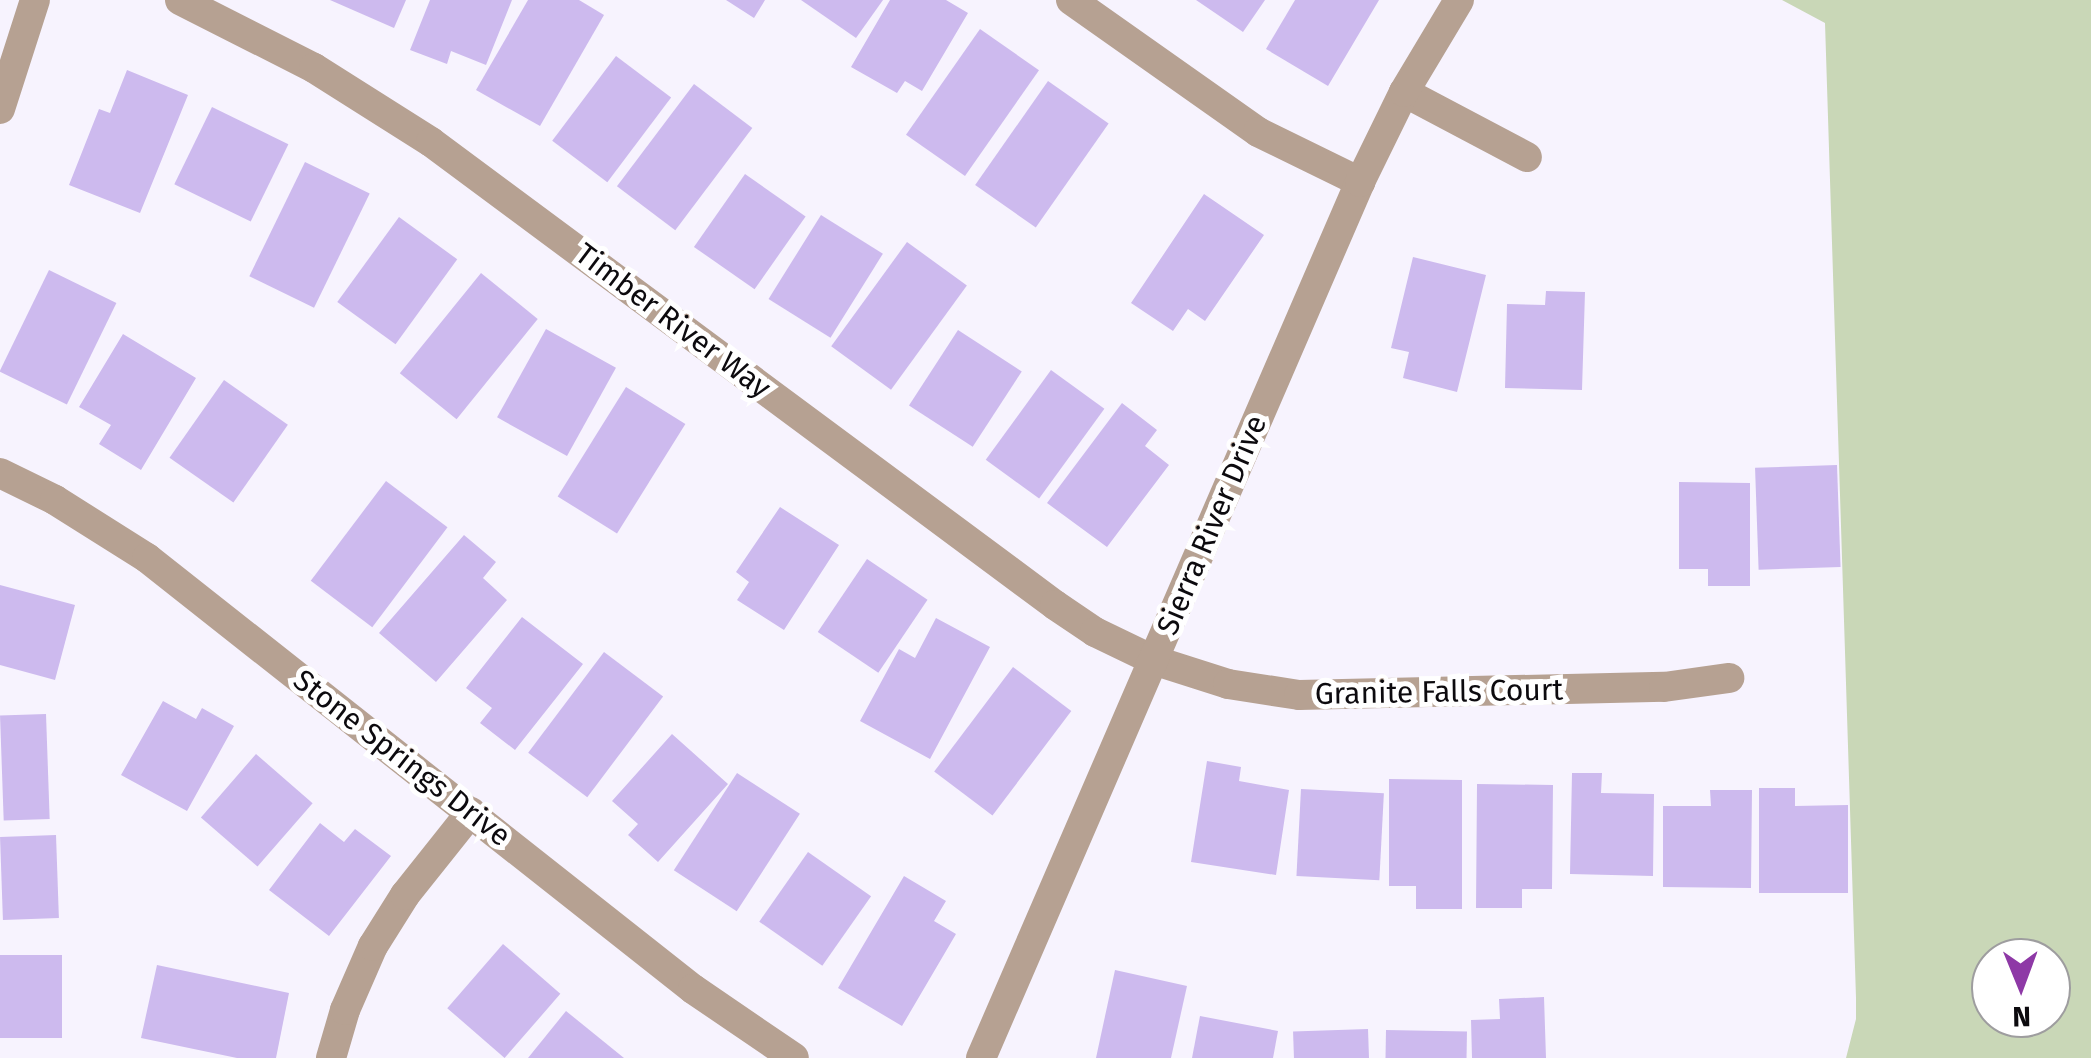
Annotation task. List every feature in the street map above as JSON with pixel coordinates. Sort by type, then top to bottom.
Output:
[{"type":"street","points":[[0,109],[35,0]]},
{"type":"street","name":"Timber River Way","points":[[180,0],[314,68],[432,142],[1056,605],[1095,632],[1153,660]]},
{"type":"street","points":[[1070,0],[1258,132],[1360,182]]},
{"type":"street","name":"Sierra River Drive","points":[[981,1058],[1360,182],[1404,92],[1459,0]]},
{"type":"street","points":[[1404,92],[1527,157]]},
{"type":"street","name":"Stone Springs Drive","points":[[0,473],[55,500],[146,558],[694,989],[794,1058]]},
{"type":"street","name":"Granite Falls Court","points":[[1153,660],[1228,684],[1298,694],[1664,687],[1729,678]]},
{"type":"street","points":[[331,1058],[345,1010],[373,946],[471,812]]},
{"type":"green space","points":[[1782,0],[2091,0],[2091,1058],[1846,1058],[1856,1019],[1825,23]]},
{"type":"building","points":[[330,0],[406,0],[394,28]]},
{"type":"building","points":[[430,0],[512,0],[486,65],[451,51],[447,64],[410,50]]},
{"type":"building","points":[[528,0],[579,0],[604,15],[540,126],[476,90]]},
{"type":"building","points":[[726,0],[765,0],[754,18]]},
{"type":"building","points":[[801,0],[883,0],[856,38]]},
{"type":"building","points":[[890,0],[946,0],[968,13],[922,91],[905,81],[897,93],[851,67]]},
{"type":"building","points":[[1196,0],[1265,0],[1243,32]]},
{"type":"building","points":[[1295,0],[1379,0],[1328,86],[1266,49]]},
{"type":"building","points":[[980,29],[1039,70],[965,176],[906,135]]},
{"type":"building","points":[[616,56],[671,98],[607,182],[552,141]]},
{"type":"building","points":[[127,70],[188,95],[140,213],[69,185],[99,109],[110,113]]},
{"type":"building","points":[[1048,81],[1109,123],[1036,227],[975,185]]},
{"type":"building","points":[[694,84],[752,128],[675,230],[617,186]]},
{"type":"building","points":[[212,107],[288,144],[251,222],[174,184]]},
{"type":"building","points":[[305,162],[370,194],[314,308],[249,276]]},
{"type":"building","points":[[745,174],[806,216],[755,289],[694,247]]},
{"type":"building","points":[[1204,194],[1264,235],[1205,321],[1188,309],[1173,331],[1131,303]]},
{"type":"building","points":[[821,215],[883,254],[830,338],[769,299]]},
{"type":"building","points":[[399,217],[457,259],[396,344],[337,302]]},
{"type":"building","points":[[907,242],[967,285],[891,390],[831,346]]},
{"type":"building","points":[[1413,257],[1486,275],[1457,392],[1403,378],[1409,352],[1391,348]]},
{"type":"building","points":[[49,270],[116,303],[67,404],[0,372]]},
{"type":"building","points":[[481,273],[538,319],[457,419],[400,373]]},
{"type":"building","points":[[1546,291],[1585,292],[1582,390],[1505,388],[1507,304],[1545,305]]},
{"type":"building","points":[[546,329],[616,368],[567,456],[497,417]]},
{"type":"building","points":[[958,330],[1022,371],[973,447],[909,405]]},
{"type":"building","points":[[123,334],[196,378],[141,470],[99,444],[111,425],[79,407]]},
{"type":"building","points":[[1051,370],[1104,409],[1039,499],[986,460]]},
{"type":"building","points":[[224,380],[288,425],[233,503],[170,458]]},
{"type":"building","points":[[626,387],[685,424],[617,533],[558,496]]},
{"type":"building","points":[[1122,403],[1157,430],[1145,446],[1169,465],[1107,547],[1047,503]]},
{"type":"building","points":[[1837,465],[1841,567],[1759,570],[1755,468]]},
{"type":"building","points":[[386,481],[447,527],[372,627],[311,581]]},
{"type":"building","points":[[1679,482],[1750,483],[1750,586],[1708,586],[1708,569],[1679,569]]},
{"type":"building","points":[[780,507],[839,545],[784,630],[737,600],[749,582],[736,572]]},
{"type":"building","points":[[464,535],[496,562],[483,578],[507,600],[436,682],[379,633]]},
{"type":"building","points":[[867,559],[928,600],[878,673],[818,632]]},
{"type":"building","points":[[0,585],[75,605],[55,680],[0,665]]},
{"type":"building","points":[[522,617],[583,664],[515,750],[480,723],[492,708],[466,688]]},
{"type":"building","points":[[936,618],[990,647],[930,759],[860,721],[899,649],[915,658]]},
{"type":"building","points":[[604,652],[663,697],[587,797],[528,753]]},
{"type":"building","points":[[1013,667],[1071,711],[992,816],[934,772]]},
{"type":"building","points":[[163,701],[196,719],[202,708],[234,726],[187,811],[121,775]]},
{"type":"building","points":[[46,714],[50,819],[4,821],[0,716]]},
{"type":"building","points":[[672,734],[728,784],[658,862],[628,835],[638,824],[612,801]]},
{"type":"building","points":[[256,754],[313,803],[257,867],[201,817]]},
{"type":"building","points":[[1207,761],[1241,767],[1239,781],[1289,790],[1276,875],[1191,862]]},
{"type":"building","points":[[737,773],[800,814],[737,911],[674,870]]},
{"type":"building","points":[[1572,773],[1602,773],[1601,793],[1654,794],[1653,876],[1570,874]]},
{"type":"building","points":[[1389,779],[1462,780],[1462,909],[1416,909],[1416,886],[1389,886]]},
{"type":"building","points":[[1477,784],[1553,785],[1552,889],[1522,889],[1522,908],[1476,908]]},
{"type":"building","points":[[1759,788],[1795,788],[1795,806],[1848,805],[1848,893],[1759,893]]},
{"type":"building","points":[[1301,789],[1384,793],[1379,880],[1296,876]]},
{"type":"building","points":[[1710,790],[1752,790],[1751,888],[1663,887],[1663,806],[1711,806]]},
{"type":"building","points":[[320,823],[344,842],[355,829],[391,856],[329,936],[269,890]]},
{"type":"building","points":[[56,835],[59,918],[3,920],[0,837]]},
{"type":"building","points":[[808,852],[871,896],[822,966],[759,922]]},
{"type":"building","points":[[904,876],[946,901],[934,921],[956,934],[902,1026],[838,988]]},
{"type":"building","points":[[503,944],[560,994],[505,1058],[447,1008]]},
{"type":"building","points":[[0,955],[62,955],[62,1038],[0,1038]]},
{"type":"building","points":[[157,965],[289,993],[276,1058],[237,1058],[141,1038]]},
{"type":"building","points":[[1115,970],[1187,986],[1171,1058],[1096,1058]]},
{"type":"building","points":[[1544,997],[1546,1058],[1472,1058],[1471,1020],[1500,1019],[1499,999]]},
{"type":"building","points":[[566,1011],[624,1058],[528,1058]]},
{"type":"building","points":[[1200,1016],[1278,1031],[1273,1058],[1192,1058]]},
{"type":"building","points":[[1368,1029],[1369,1058],[1294,1058],[1293,1032]]},
{"type":"building","points":[[1386,1030],[1467,1031],[1467,1058],[1386,1058]]}]
